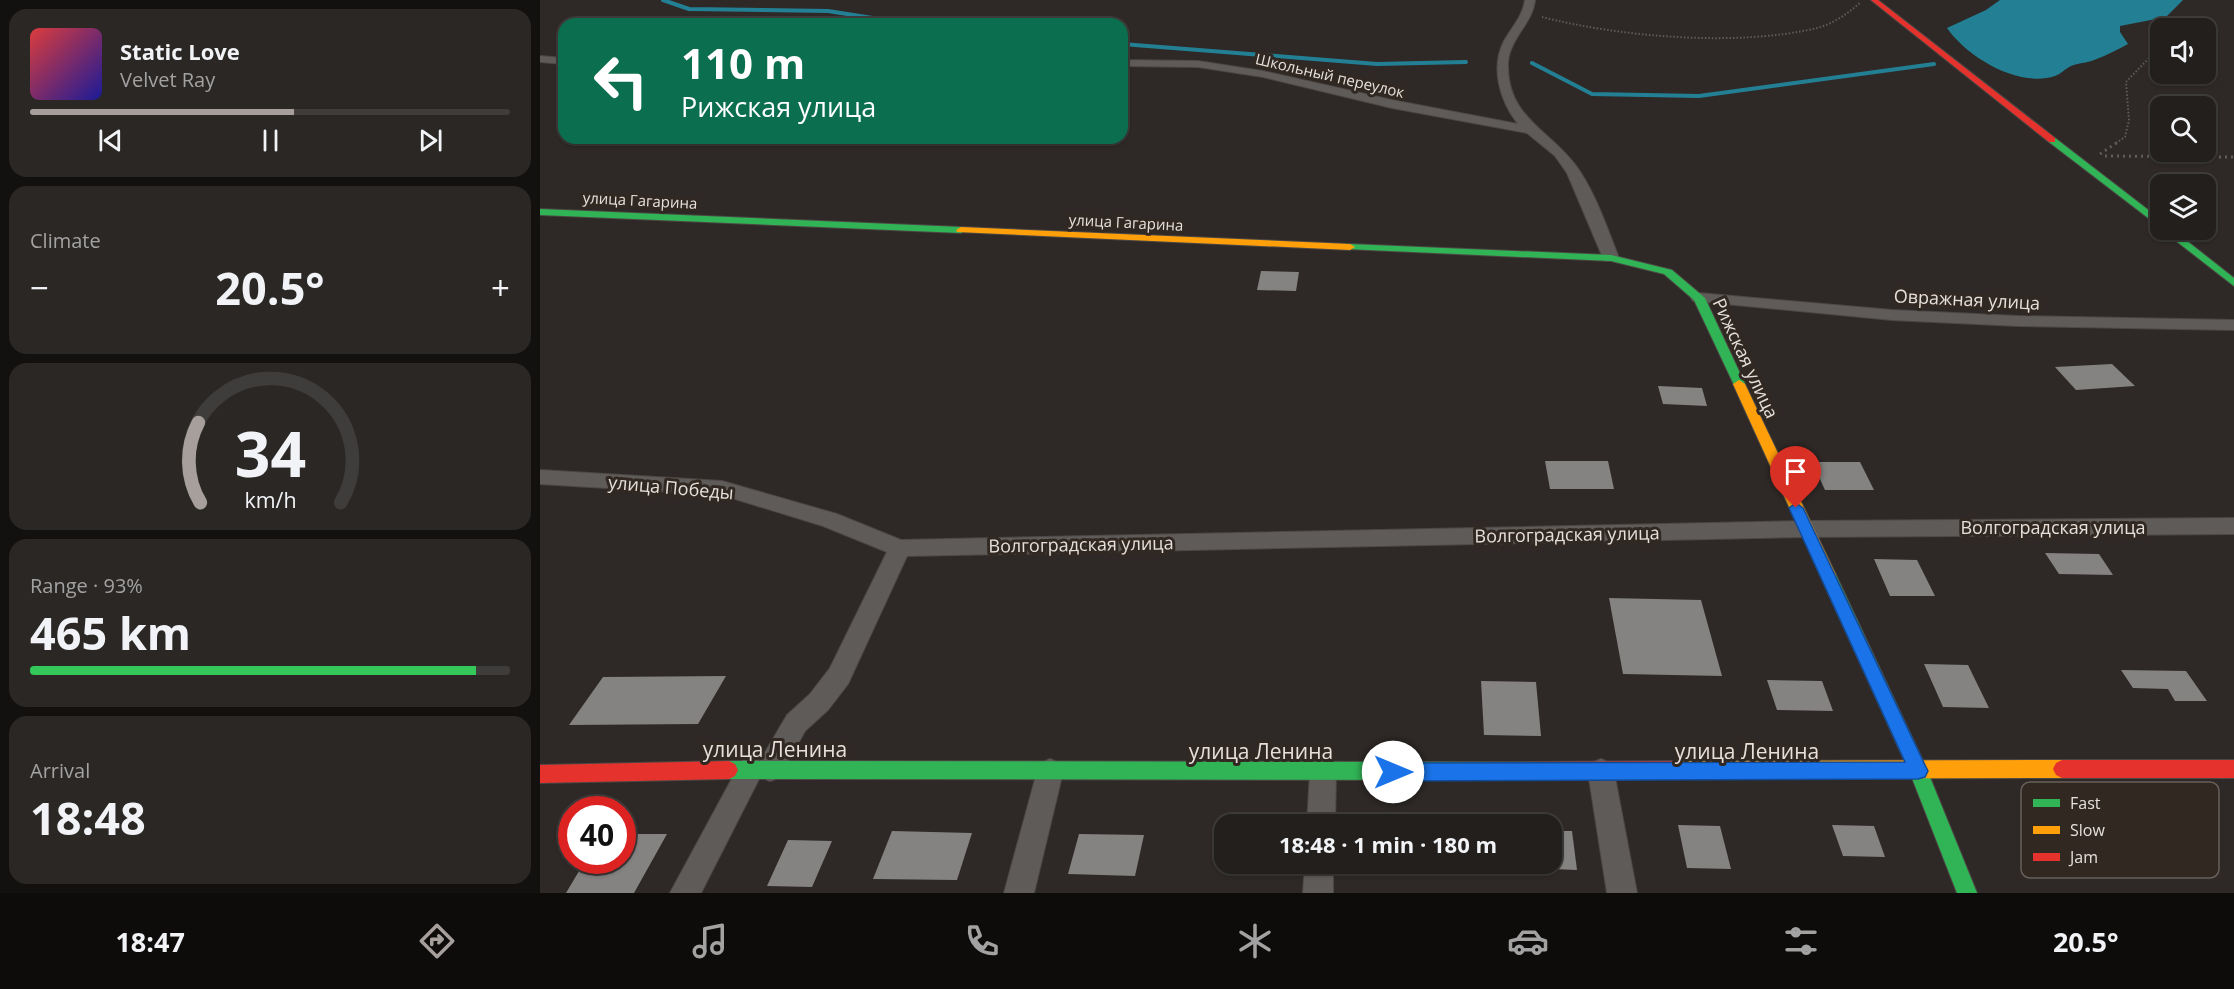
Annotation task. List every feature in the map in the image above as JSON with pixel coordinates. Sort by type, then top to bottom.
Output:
[{"type":"street","points":[[1868,1],[2150,216]]},
{"type":"street","points":[[1528,6],[1511,34],[1502,68],[1509,102],[1530,130],[1565,159],[1577,177],[1611,258]]},
{"type":"street","points":[[540,58],[558,60]]},
{"type":"street","name":"Школьный переулок","points":[[1128,63],[1198,64],[1263,74],[1392,104],[1530,130]]},
{"type":"street","name":"улица Гагарина","points":[[540,212],[1611,258],[1668,272],[1699,298]]},
{"type":"street","points":[[2179,240],[2234,284]]},
{"type":"street","name":"Овражная улица","points":[[1699,298],[1892,315],[2018,321],[2234,326]]},
{"type":"street","name":"Рижская улица","points":[[1699,298],[1918,771],[1967,893]]},
{"type":"street","name":"улица Победы","points":[[540,477],[722,488],[820,517],[900,548]]},
{"type":"street","name":"Волгоградская улица","points":[[900,548],[1806,529],[2234,525]]},
{"type":"street","points":[[686,893],[760,769],[796,723],[819,702],[839,676],[900,548]]},
{"type":"street","name":"улица Ленина","points":[[540,774],[760,769],[1050,772],[2234,770]]},
{"type":"street","points":[[1019,893],[1050,772]]},
{"type":"street","points":[[1321,814],[1323,772]]},
{"type":"street","points":[[1600,772],[1622,893]]},
{"type":"street","points":[[1318,893],[1319,874]]},
{"type":"path","points":[[1528,6],[1562,24],[1589,29],[1698,38],[1804,32],[1843,17],[1868,1]]},
{"type":"path","points":[[2150,56],[2126,82],[2129,120],[2125,137],[2111,149],[2096,156],[2234,157]]},
{"type":"water","points":[[2000,0],[2183,0],[2166,17],[2150,18],[2150,20],[2120,26],[2120,32],[2128,44],[2091,61],[2071,66],[2055,76],[2041,79],[2010,74],[1980,59],[1956,39],[1947,28],[1986,10]]},
{"type":"building","points":[[1261,271],[1299,272],[1296,291],[1257,290]]},
{"type":"building","points":[[2112,364],[2135,386],[2076,390],[2055,367]]},
{"type":"building","points":[[1658,386],[1702,388],[1707,406],[1663,404]]},
{"type":"building","points":[[1545,461],[1608,461],[1614,489],[1550,489]]},
{"type":"building","points":[[1812,462],[1860,462],[1874,490],[1825,490]]},
{"type":"building","points":[[2045,553],[2099,554],[2113,575],[2059,574]]},
{"type":"building","points":[[1874,559],[1917,560],[1935,596],[1890,596]]},
{"type":"building","points":[[1609,598],[1701,600],[1722,676],[1623,674]]},
{"type":"building","points":[[1924,664],[1968,665],[1989,708],[1943,707]]},
{"type":"building","points":[[2121,670],[2186,671],[2207,701],[2175,701],[2168,689],[2133,688]]},
{"type":"building","points":[[726,676],[698,724],[569,725],[603,677]]},
{"type":"building","points":[[1767,680],[1822,681],[1833,711],[1777,710]]},
{"type":"building","points":[[1481,681],[1536,682],[1541,736],[1484,735]]},
{"type":"building","points":[[1678,825],[1720,826],[1731,869],[1687,868]]},
{"type":"building","points":[[1832,825],[1874,826],[1885,857],[1843,856]]},
{"type":"building","points":[[892,831],[972,833],[957,880],[873,879]]},
{"type":"building","points":[[1562,831],[1572,831],[1577,870],[1562,869]]},
{"type":"building","points":[[636,834],[667,834],[634,893],[566,893],[577,874],[636,874]]},
{"type":"building","points":[[1079,834],[1144,835],[1135,876],[1068,874]]},
{"type":"building","points":[[788,840],[832,841],[812,887],[767,886]]},
{"type":"waterway","points":[[663,0],[689,9],[828,11],[873,18]]},
{"type":"waterway","points":[[1128,44],[1377,64],[1466,62]]},
{"type":"waterway","points":[[1532,63],[1592,94],[1699,96],[1934,64]]},
{"type":"traffic: fast","points":[[2052,140],[2150,216]]},
{"type":"traffic: fast","points":[[540,212],[961,230]]},
{"type":"traffic: fast","points":[[2180,240],[2234,283]]},
{"type":"traffic: fast","points":[[1350,247],[1611,258],[1668,272],[1699,298],[1739,384]]},
{"type":"traffic: fast","points":[[1828,575],[1919,771],[1967,893]]},
{"type":"traffic: fast","points":[[729,770],[1513,771]]},
{"type":"traffic: slow","points":[[961,230],[1350,247]]},
{"type":"traffic: slow","points":[[1739,384],[1828,575]]},
{"type":"traffic: slow","points":[[1678,770],[2062,769]]},
{"type":"traffic: jam","points":[[1874,0],[2052,140]]},
{"type":"traffic: jam","points":[[2062,769],[2234,769]]},
{"type":"traffic: jam","points":[[540,774],[729,770]]},
{"type":"traffic: jam","points":[[1513,771],[1678,770]]},
{"type":"route","points":[[1393,772],[1918,771],[1796,508]]}]
